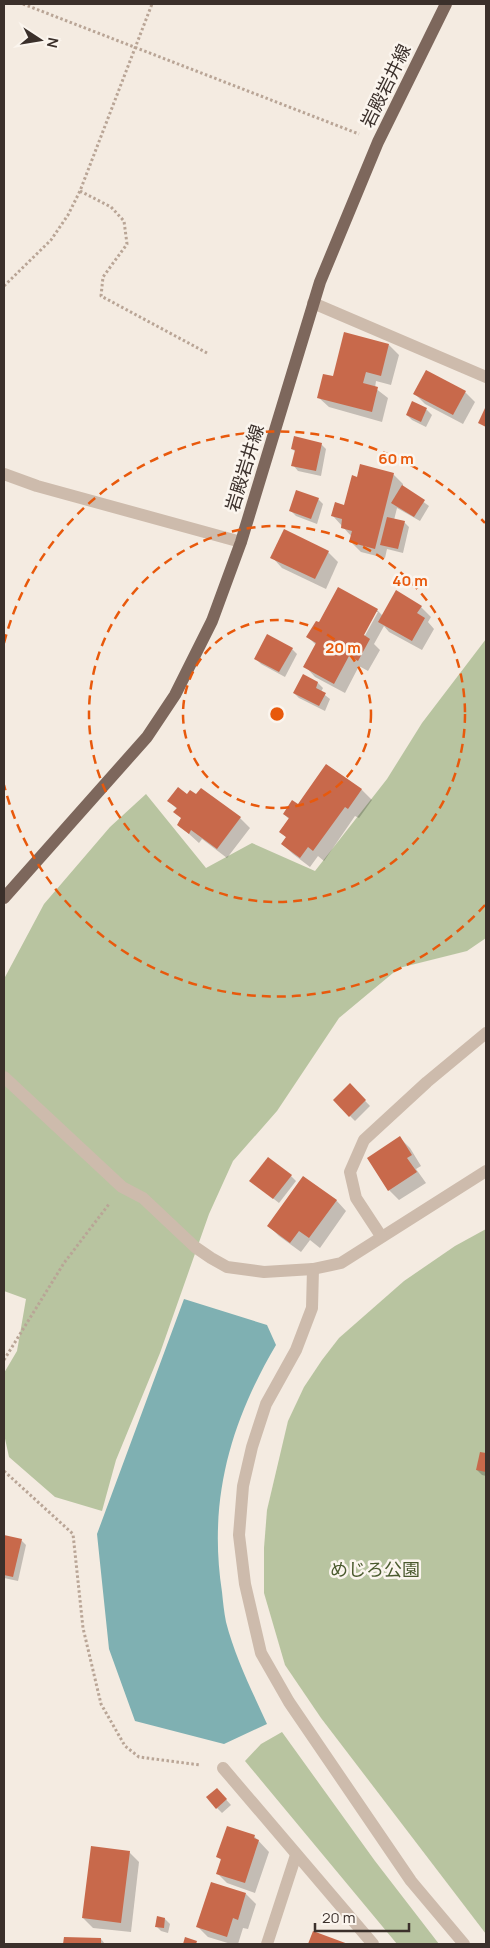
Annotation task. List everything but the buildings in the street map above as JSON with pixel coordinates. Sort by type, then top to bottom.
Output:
[{"type":"main road","name":"岩殿岩井線","points":[[4,898],[30,871],[147,737],[175,695],[212,621],[240,542],[320,282],[378,142],[446,4]]},
{"type":"street","points":[[313,304],[486,377]]},
{"type":"street","points":[[4,474],[37,486],[240,542]]},
{"type":"street","points":[[380,1236],[356,1198],[350,1172],[364,1140],[427,1082],[486,1033]]},
{"type":"street","points":[[4,1077],[122,1187],[143,1198],[195,1248],[227,1267],[264,1272],[313,1270],[341,1263],[380,1236],[486,1171]]},
{"type":"street","points":[[313,1270],[312,1308],[296,1350],[266,1404],[252,1448],[243,1486],[239,1535],[245,1584],[261,1653],[289,1702],[411,1881],[464,1944]]},
{"type":"street","points":[[223,1768],[373,1944]]},
{"type":"street","points":[[267,1944],[296,1855]]},
{"type":"path","points":[[23,4],[378,142]]},
{"type":"path","points":[[4,286],[51,240],[68,215],[80,191],[152,4]]},
{"type":"path","points":[[80,191],[110,207],[124,221],[127,244],[103,278],[101,296],[208,354]]},
{"type":"path","points":[[4,1360],[64,1263],[122,1187]]},
{"type":"path","points":[[4,1471],[73,1534],[83,1628],[101,1704],[126,1746],[139,1757],[223,1768]]},
{"type":"green space","points":[[486,639],[486,938],[467,951],[399,968],[339,1018],[277,1111],[233,1161],[209,1214],[160,1353],[116,1460],[102,1511],[55,1497],[9,1457],[4,1434],[4,1373],[17,1351],[26,1299],[4,1291],[4,979],[44,904],[110,827],[146,794],[206,868],[252,843],[315,871],[387,779],[422,723]]},
{"type":"green space","name":"めじろ公園","points":[[486,1229],[486,1934],[321,1718],[285,1665],[264,1593],[264,1548],[267,1510],[288,1421],[304,1387],[322,1360],[339,1338],[404,1281],[455,1246]]},
{"type":"green space","points":[[282,1732],[375,1861],[439,1944],[397,1944],[245,1761],[261,1744]]},
{"type":"water","points":[[184,1299],[267,1325],[276,1345],[246,1404],[235,1433],[226,1464],[218,1526],[218,1558],[226,1622],[239,1661],[267,1724],[224,1744],[135,1721],[109,1649],[97,1534]]}]
